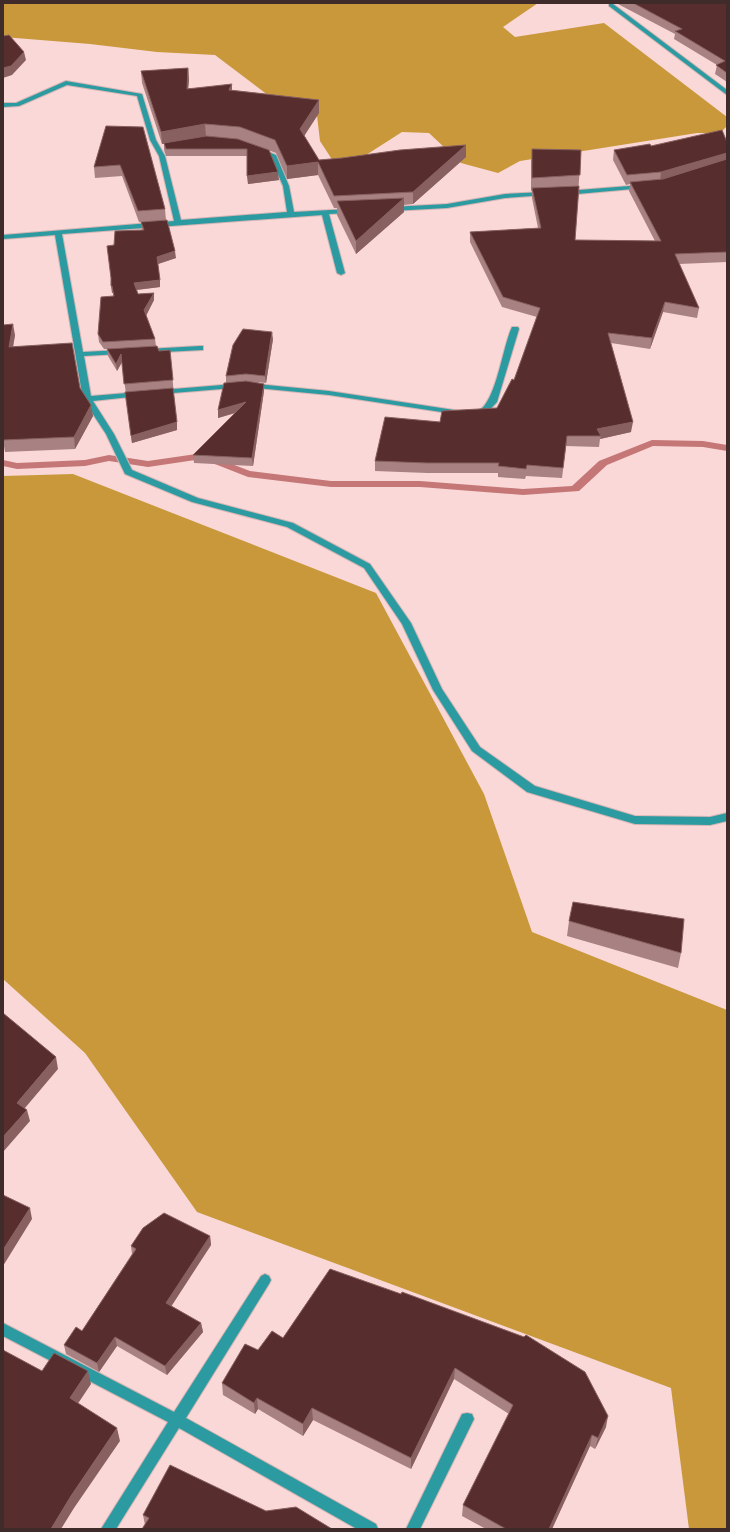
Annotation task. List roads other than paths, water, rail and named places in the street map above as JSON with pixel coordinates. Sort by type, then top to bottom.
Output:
[{"type":"street","points":[[611,5],[727,93]]},
{"type":"street","points":[[3,104],[17,105],[66,83],[140,95],[153,140],[161,147],[178,223]]},
{"type":"street","points":[[254,148],[273,155],[286,186],[291,214]]},
{"type":"street","points":[[386,209],[447,206],[505,196],[553,194],[654,186]]},
{"type":"street","points":[[3,237],[291,214],[356,211]]},
{"type":"street","points":[[325,213],[342,273]]},
{"type":"street","points":[[58,232],[87,399],[100,415],[128,472],[195,500],[290,525],[367,566],[406,623],[438,690],[476,749],[531,789],[635,820],[710,821],[727,817]]},
{"type":"street","points":[[87,399],[246,385],[329,393],[480,416],[493,402],[515,329]]},
{"type":"street","points":[[80,354],[200,348]]},
{"type":"street","points":[[108,1529],[265,1280]]},
{"type":"street","points":[[3,1329],[177,1420],[371,1529]]},
{"type":"street","points":[[413,1529],[467,1419]]},
{"type":"waterway","points":[[3,463],[17,466],[85,463],[109,458],[148,464],[203,456],[248,474],[331,484],[420,484],[523,492],[575,489],[603,463],[652,443],[703,444],[727,448]]}]
